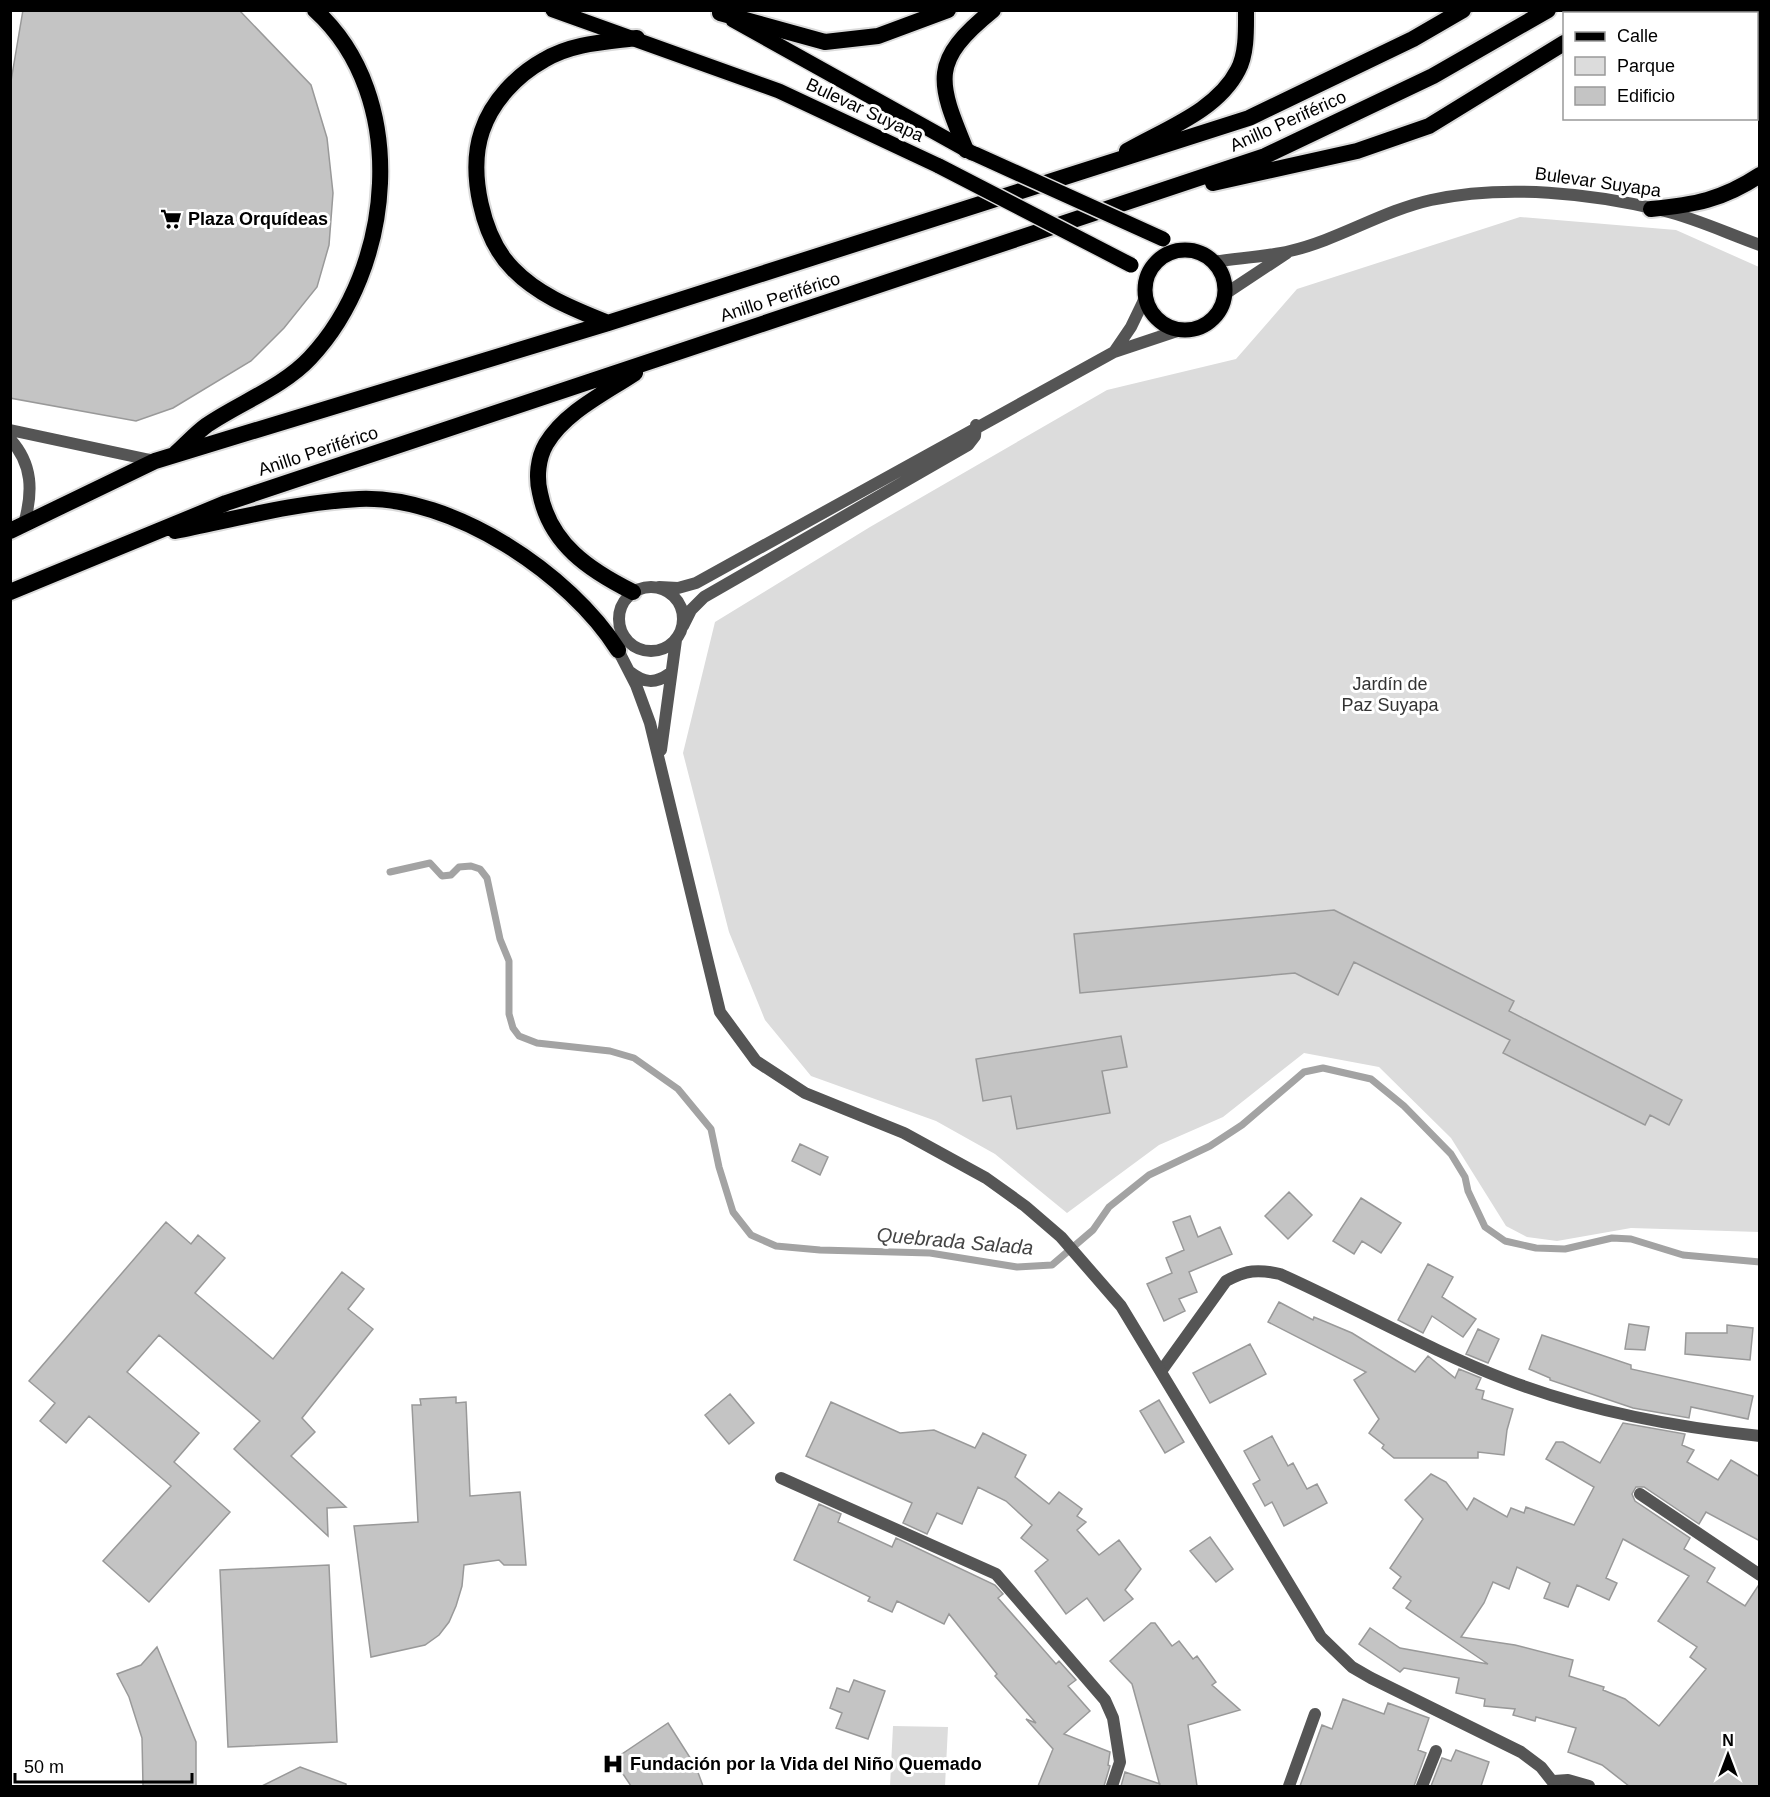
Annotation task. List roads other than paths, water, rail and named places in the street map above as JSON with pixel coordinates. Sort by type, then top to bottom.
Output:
[{"type":"highway","points":[[173,456],[206,425],[260,395],[309,359],[345,310],[372,248],[382,186],[365,78],[329,23],[315,10]]},
{"type":"highway","points":[[718,12],[825,42],[878,36],[948,10]]},
{"type":"highway","points":[[970,152],[950,111],[943,85],[950,55],[966,33],[993,10]]},
{"type":"highway","points":[[1096,168],[1219,98],[1239,69],[1245,36],[1245,10]]},
{"type":"highway","name":"Anillo Periférico","points":[[17,527],[155,461],[608,323],[1249,118],[1413,39],[1463,10]]},
{"type":"highway","name":"Anillo Periférico","points":[[10,592],[226,503],[1265,156],[1433,76],[1548,10]]},
{"type":"highway","points":[[608,323],[538,291],[511,268],[494,240],[480,206],[477,167],[482,131],[496,104],[515,80],[545,59],[576,46],[637,38]]},
{"type":"highway","points":[[1150,195],[1357,151],[1429,126],[1563,44]]},
{"type":"highway","points":[[1651,209],[1697,204],[1730,194],[1760,176]]},
{"type":"highway","points":[[633,592],[600,575],[572,554],[553,530],[543,508],[538,485],[538,465],[546,444],[572,414],[655,360]]},
{"type":"highway","points":[[138,538],[322,503],[361,499],[428,509],[484,532],[543,568],[592,617],[618,650]]},
{"type":"highway","points":[[618,650],[621,632]]},
{"type":"main road","name":"Bulevar Suyapa","points":[[553,10],[637,38],[779,91],[939,166],[1148,273]]},
{"type":"main road","name":"Bulevar Suyapa","points":[[718,12],[970,152],[1187,250]]},
{"type":"main road","points":[[1187,250],[1205,255],[1213,261],[1220,271],[1225,294],[1222,306],[1204,325],[1180,330],[1158,320],[1145,298],[1148,273],[1164,256],[1187,250]]},
{"type":"street","name":"Bulevar Suyapa","points":[[1225,294],[1290,251],[1387,213],[1429,200],[1476,192],[1573,196],[1666,211],[1760,245]]},
{"type":"street","name":"Bulevar Suyapa","points":[[1213,261],[1290,251]]},
{"type":"street","points":[[1114,352],[1131,327],[1145,298]]},
{"type":"street","points":[[676,640],[665,648],[646,650],[629,643],[621,632],[620,610],[633,592],[646,586],[678,588],[696,583],[976,425],[1114,352],[1180,330]]},
{"type":"street","points":[[660,761],[669,674],[676,640],[691,610],[704,597],[968,445],[975,436],[976,425]]},
{"type":"street","points":[[10,430],[155,461]]},
{"type":"street","points":[[10,439],[26,462],[30,480],[30,500],[17,527]]},
{"type":"street","points":[[659,587],[679,602],[683,613],[683,626]]},
{"type":"street","points":[[618,650],[650,723],[720,1012],[756,1060],[806,1094],[904,1133],[986,1178],[1025,1206],[1061,1237],[1121,1306],[1162,1370],[1320,1637],[1334,1652],[1371,1678],[1521,1752],[1541,1767],[1555,1784],[1568,1780],[1589,1786]]},
{"type":"street","points":[[629,672],[638,679],[649,682],[660,680],[669,674]]},
{"type":"street","points":[[1162,1370],[1226,1281],[1241,1273],[1259,1269],[1280,1274],[1399,1333],[1506,1380],[1595,1409],[1708,1431],[1760,1436]]},
{"type":"street","points":[[781,1478],[996,1574],[1105,1700],[1113,1718],[1120,1762],[1112,1786]]},
{"type":"street","points":[[1640,1494],[1760,1575]]},
{"type":"street","points":[[1289,1786],[1315,1714]]},
{"type":"street","points":[[1422,1786],[1436,1750]]},
{"type":"waterway","name":"Quebrada Salada","points":[[390,872],[430,863],[442,876],[451,875],[459,867],[471,866],[480,869],[487,878],[500,939],[509,961],[509,1014],[513,1028],[519,1036],[537,1043],[610,1051],[634,1058],[678,1089],[711,1129],[719,1167],[733,1212],[751,1235],[776,1246],[820,1250],[930,1253],[1017,1267],[1052,1265],[1093,1230],[1109,1207],[1149,1175],[1210,1146],[1242,1125],[1304,1072],[1323,1068],[1371,1079],[1404,1106],[1451,1154],[1465,1177],[1468,1191],[1485,1227],[1505,1241],[1536,1248],[1565,1249],[1612,1238],[1631,1239],[1683,1255],[1760,1262]]},
{"type":"place","name":"Plaza Orquídeas","points":[[171,219]]},
{"type":"place","name":"Fundación por la Vida del Niño Quemado","points":[[613,1764]]},
{"type":"park label","name":"Jardín de Paz Suyapa","points":[[1390,694]]}]
